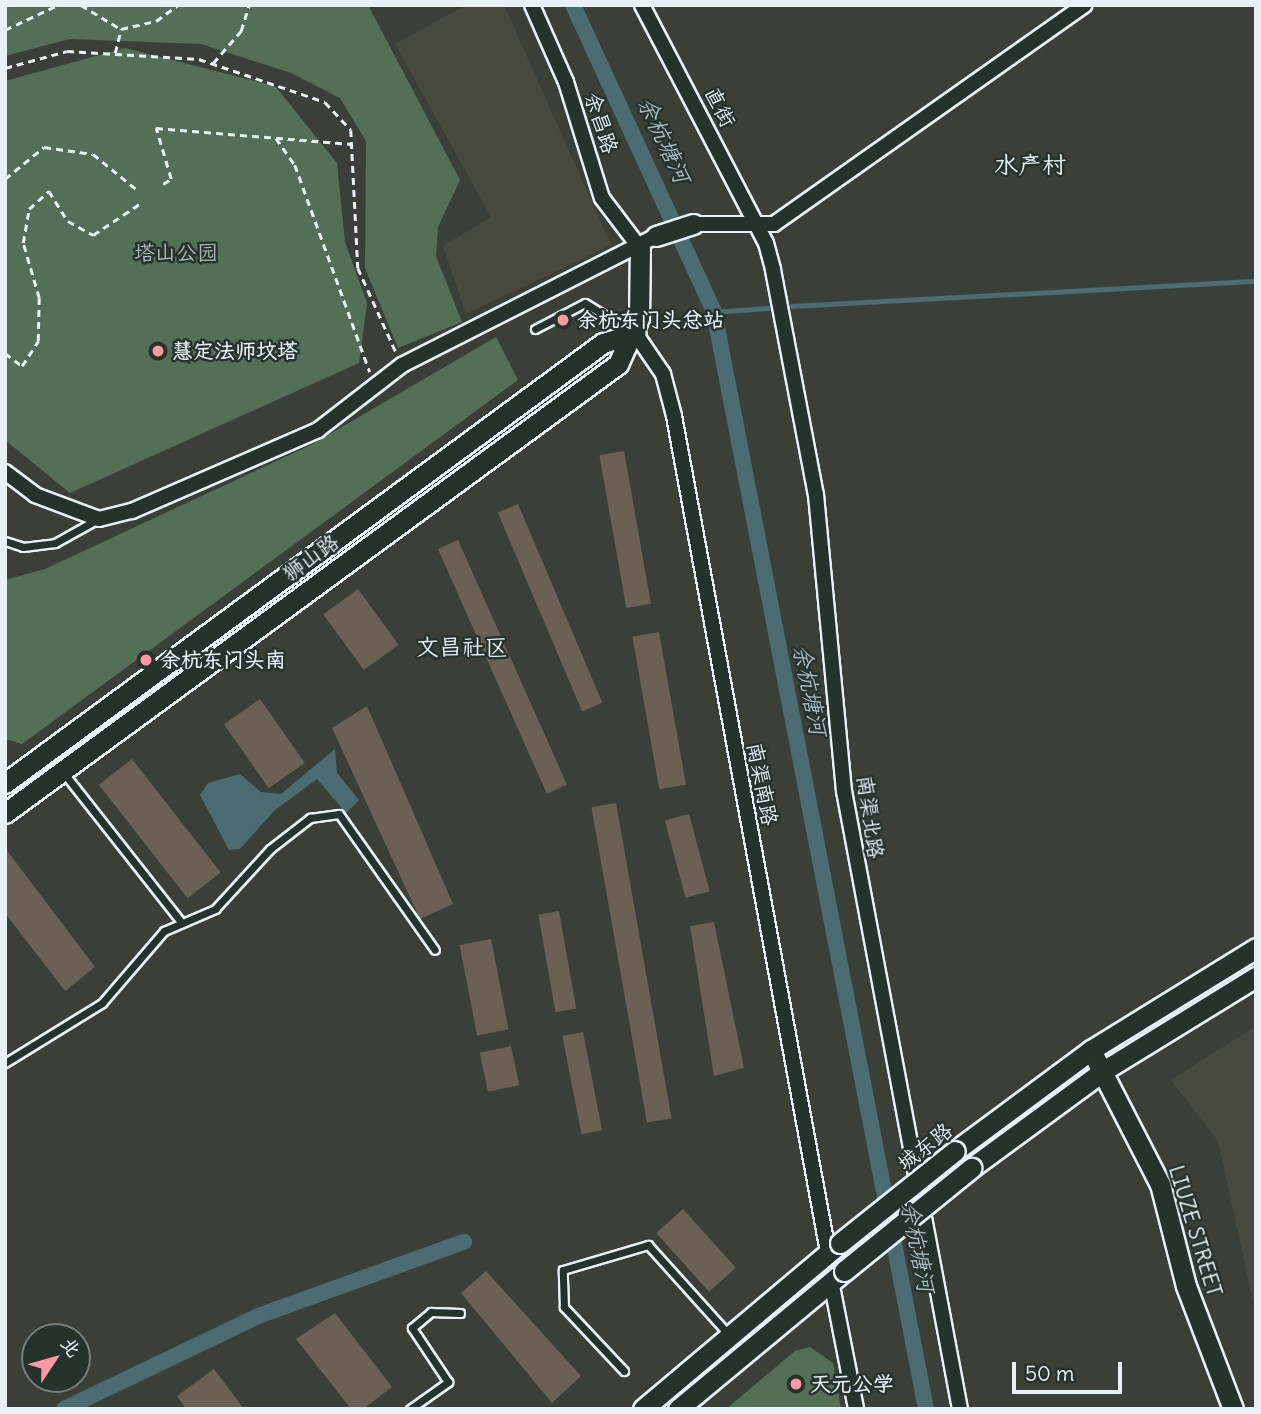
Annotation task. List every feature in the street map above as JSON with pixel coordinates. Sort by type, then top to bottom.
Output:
[{"type":"street","name":"余昌路","points":[[532,5],[566,82],[603,198],[640,248]]},
{"type":"street","name":"直街","points":[[642,5],[758,229]]},
{"type":"street","points":[[5,472],[35,495],[99,519],[132,511],[318,430],[402,365],[640,248],[656,236],[693,224],[758,229],[890,148],[1085,5]]},
{"type":"street","name":"南渠北路","points":[[758,229],[773,271],[816,495],[844,791],[960,1409]]},
{"type":"street","name":"狮山路","points":[[5,813],[618,364],[635,333],[640,248]]},
{"type":"street","name":"狮山路","points":[[5,783],[603,343],[635,333]]},
{"type":"street","name":"南渠南路","points":[[635,333],[663,374],[672,405],[834,1247]]},
{"type":"street","name":"城东路","points":[[643,1409],[834,1247],[955,1151],[1091,1050],[1256,948]]},
{"type":"street","points":[[678,1409],[971,1168],[1103,1071],[1256,977]]},
{"type":"street","name":"LIUZE STREET","points":[[1091,1050],[1160,1184],[1186,1286],[1233,1409]]},
{"type":"street","points":[[837,1276],[856,1409]]},
{"type":"lane","points":[[535,329],[585,303],[635,333]]},
{"type":"lane","points":[[5,541],[23,547],[55,543],[99,519]]},
{"type":"lane","points":[[62,771],[182,923]]},
{"type":"lane","points":[[5,1062],[103,1003],[164,931],[215,909],[270,849],[310,818],[339,814],[435,950]]},
{"type":"lane","points":[[624,1371],[564,1307],[563,1270],[648,1245],[730,1336]]},
{"type":"lane","points":[[410,1409],[448,1382],[412,1328],[430,1312],[460,1314]]},
{"type":"path","points":[[5,30],[58,5]]},
{"type":"path","points":[[81,5],[121,29],[156,21],[178,5]]},
{"type":"path","points":[[212,64],[241,31],[249,5]]},
{"type":"path","points":[[115,54],[121,29]]},
{"type":"path","points":[[5,68],[67,51],[212,64],[325,102],[351,130],[358,268],[402,365]]},
{"type":"path","points":[[163,184],[172,179],[156,128],[351,144]]},
{"type":"path","points":[[276,138],[295,165],[375,385]]},
{"type":"path","points":[[5,179],[44,148],[93,154],[136,189]]},
{"type":"path","points":[[5,353],[22,366],[38,341],[39,298],[23,243],[29,209],[48,191],[68,221],[93,234],[141,202]]},
{"type":"shaded area","points":[[466,5],[504,5],[611,245],[466,314],[443,246],[491,217],[395,44]]},
{"type":"shaded area","points":[[1256,1026],[1256,1315],[1218,1141],[1171,1080]]},
{"type":"green space","points":[[5,5],[368,5],[460,180],[438,227],[436,256],[462,322],[398,348],[365,268],[366,141],[340,98],[291,73],[201,44],[70,39],[5,56]]},
{"type":"green space","name":"塔山公园","points":[[125,48],[275,86],[337,163],[345,242],[367,303],[359,363],[70,493],[5,440],[5,81]]},
{"type":"green space","points":[[496,337],[518,380],[22,744],[5,739],[5,580],[45,569],[311,445]]},
{"type":"green space","name":"天元公学","points":[[810,1347],[833,1363],[841,1409],[726,1409],[795,1351]]},
{"type":"water","points":[[335,749],[337,773],[359,800],[346,813],[317,779],[274,811],[240,849],[229,850],[200,795],[208,783],[240,774],[261,792],[281,794]]},
{"type":"building","points":[[624,451],[651,604],[626,608],[599,455]]},
{"type":"building","points":[[518,504],[602,703],[582,711],[498,513]]},
{"type":"building","points":[[458,540],[567,785],[547,794],[438,549]]},
{"type":"building","points":[[358,589],[399,645],[364,670],[323,614]]},
{"type":"building","points":[[659,632],[686,785],[659,789],[632,637]]},
{"type":"building","points":[[260,699],[305,763],[269,788],[224,724]]},
{"type":"building","points":[[367,706],[453,904],[420,919],[332,728]]},
{"type":"building","points":[[132,759],[221,872],[188,898],[99,785]]},
{"type":"building","points":[[616,803],[672,1118],[647,1122],[591,807]]},
{"type":"building","points":[[689,814],[710,891],[686,898],[665,820]]},
{"type":"building","points":[[5,848],[95,967],[65,991],[5,913]]},
{"type":"building","points":[[559,911],[576,1008],[556,1012],[538,915]]},
{"type":"building","points":[[714,922],[744,1068],[714,1076],[690,926]]},
{"type":"building","points":[[491,939],[509,1029],[477,1035],[460,945]]},
{"type":"building","points":[[583,1032],[602,1130],[581,1134],[562,1036]]},
{"type":"building","points":[[511,1046],[519,1085],[488,1092],[480,1053]]},
{"type":"building","points":[[683,1209],[736,1268],[709,1292],[656,1233]]},
{"type":"building","points":[[486,1271],[581,1376],[552,1403],[461,1293]]},
{"type":"building","points":[[335,1313],[392,1387],[363,1409],[351,1409],[296,1339]]},
{"type":"building","points":[[214,1369],[244,1409],[186,1409],[177,1396]]},
{"type":"waterway","name":"余杭塘河","points":[[573,5],[714,312],[926,1409]]},
{"type":"waterway","points":[[792,306],[1256,281]]},
{"type":"waterway","points":[[714,312],[768,308]]},
{"type":"waterway","points":[[64,1409],[258,1316],[464,1242]]},
{"type":"place","name":"余杭东门头总站","points":[[563,320]]},
{"type":"place","name":"慧定法师坟塔","points":[[158,351]]},
{"type":"place","name":"余杭东门头南","points":[[146,660]]},
{"type":"place","name":"天元公学","points":[[796,1384]]},
{"type":"district","name":"水产村","points":[[1030,165]]},
{"type":"district","name":"文昌社区","points":[[462,647]]}]
